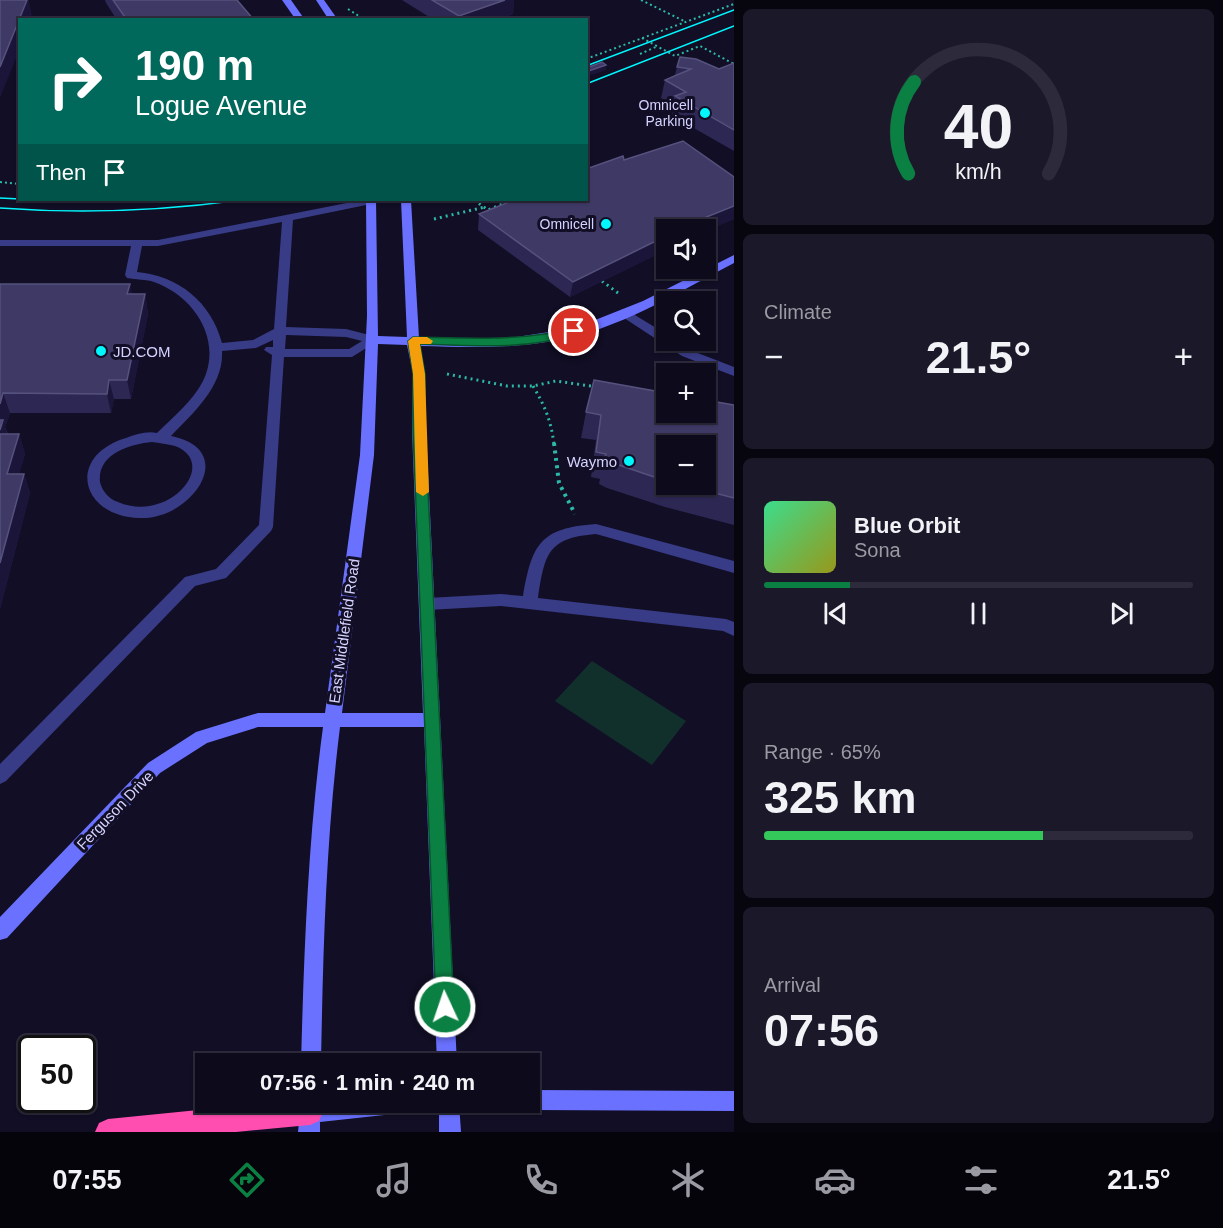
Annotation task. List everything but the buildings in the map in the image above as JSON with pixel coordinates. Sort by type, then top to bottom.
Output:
[{"type":"highway","points":[[108,1132],[310,1116]]},
{"type":"main road","points":[[286,0],[300,18]]},
{"type":"main road","points":[[320,0],[333,18]]},
{"type":"main road","name":"East Middlefield Road","points":[[311,1053],[318,843],[367,455],[373,340],[371,201]]},
{"type":"main road","points":[[406,201],[413,341],[419,374],[447,1053]]},
{"type":"main road","points":[[373,340],[499,343],[556,337],[625,313],[734,258]]},
{"type":"main road","name":"Ferguson Drive","points":[[0,931],[154,768],[202,737],[258,720],[432,720]]},
{"type":"main road","points":[[540,1100],[734,1101]]},
{"type":"main road","points":[[310,1116],[332,1113]]},
{"type":"main road","points":[[449,1113],[450,1132]]},
{"type":"lane","points":[[0,243],[158,243],[366,201]]},
{"type":"lane","points":[[0,776],[190,581],[220,574],[266,527],[288,218]]},
{"type":"lane","points":[[137,243],[130,275],[157,278],[180,290],[198,304],[208,320],[217,356],[213,374],[185,412],[162,437],[130,440],[104,456],[98,463],[93,478],[94,486],[103,500],[120,509],[142,512],[175,504],[191,492],[200,469],[195,454],[182,443],[162,437]]},
{"type":"lane","points":[[625,313],[656,333]]},
{"type":"lane","points":[[216,347],[256,344],[280,331],[346,333],[373,340]]},
{"type":"lane","points":[[256,344],[278,353],[352,353],[373,340]]},
{"type":"lane","points":[[682,351],[734,372]]},
{"type":"lane","points":[[530,603],[537,559],[551,540],[574,530],[596,529],[734,567]]},
{"type":"lane","points":[[427,604],[501,600],[726,625],[734,630]]},
{"type":"path","points":[[641,0],[685,22]]},
{"type":"path","points":[[588,58],[734,4]]},
{"type":"path","points":[[347,8],[362,18]]},
{"type":"path","points":[[642,37],[675,56],[700,46],[734,64]]},
{"type":"path","points":[[640,54],[658,46]]},
{"type":"path","points":[[0,182],[18,184]]},
{"type":"path","points":[[476,201],[488,210],[508,203]]},
{"type":"path","points":[[434,219],[485,207]]},
{"type":"path","points":[[602,281],[618,293]]},
{"type":"path","points":[[447,374],[507,386],[533,386],[556,381],[600,388]]},
{"type":"path","points":[[533,386],[551,422],[559,483],[582,529]]},
{"type":"green space","points":[[592,661],[686,721],[652,765],[555,701]]},
{"type":"tram line","points":[[588,65],[734,10]]},
{"type":"tram line","points":[[588,83],[734,26]]},
{"type":"tram line","points":[[0,198],[18,199]]},
{"type":"tram line","points":[[0,208],[61,211],[121,210],[181,207],[232,201]]},
{"type":"slow traffic","points":[[423,492],[419,431],[419,374],[413,341],[427,341]]},
{"type":"place","name":"Omnicell Parking","points":[[705,113]]},
{"type":"place","name":"Omnicell","points":[[606,224]]},
{"type":"place","name":"JD.COM","points":[[101,351]]},
{"type":"place","name":"Waymo","points":[[629,461]]},
{"type":"route","points":[[445,1007],[419,431],[419,374],[413,341],[499,343],[556,337],[574,331]]}]
